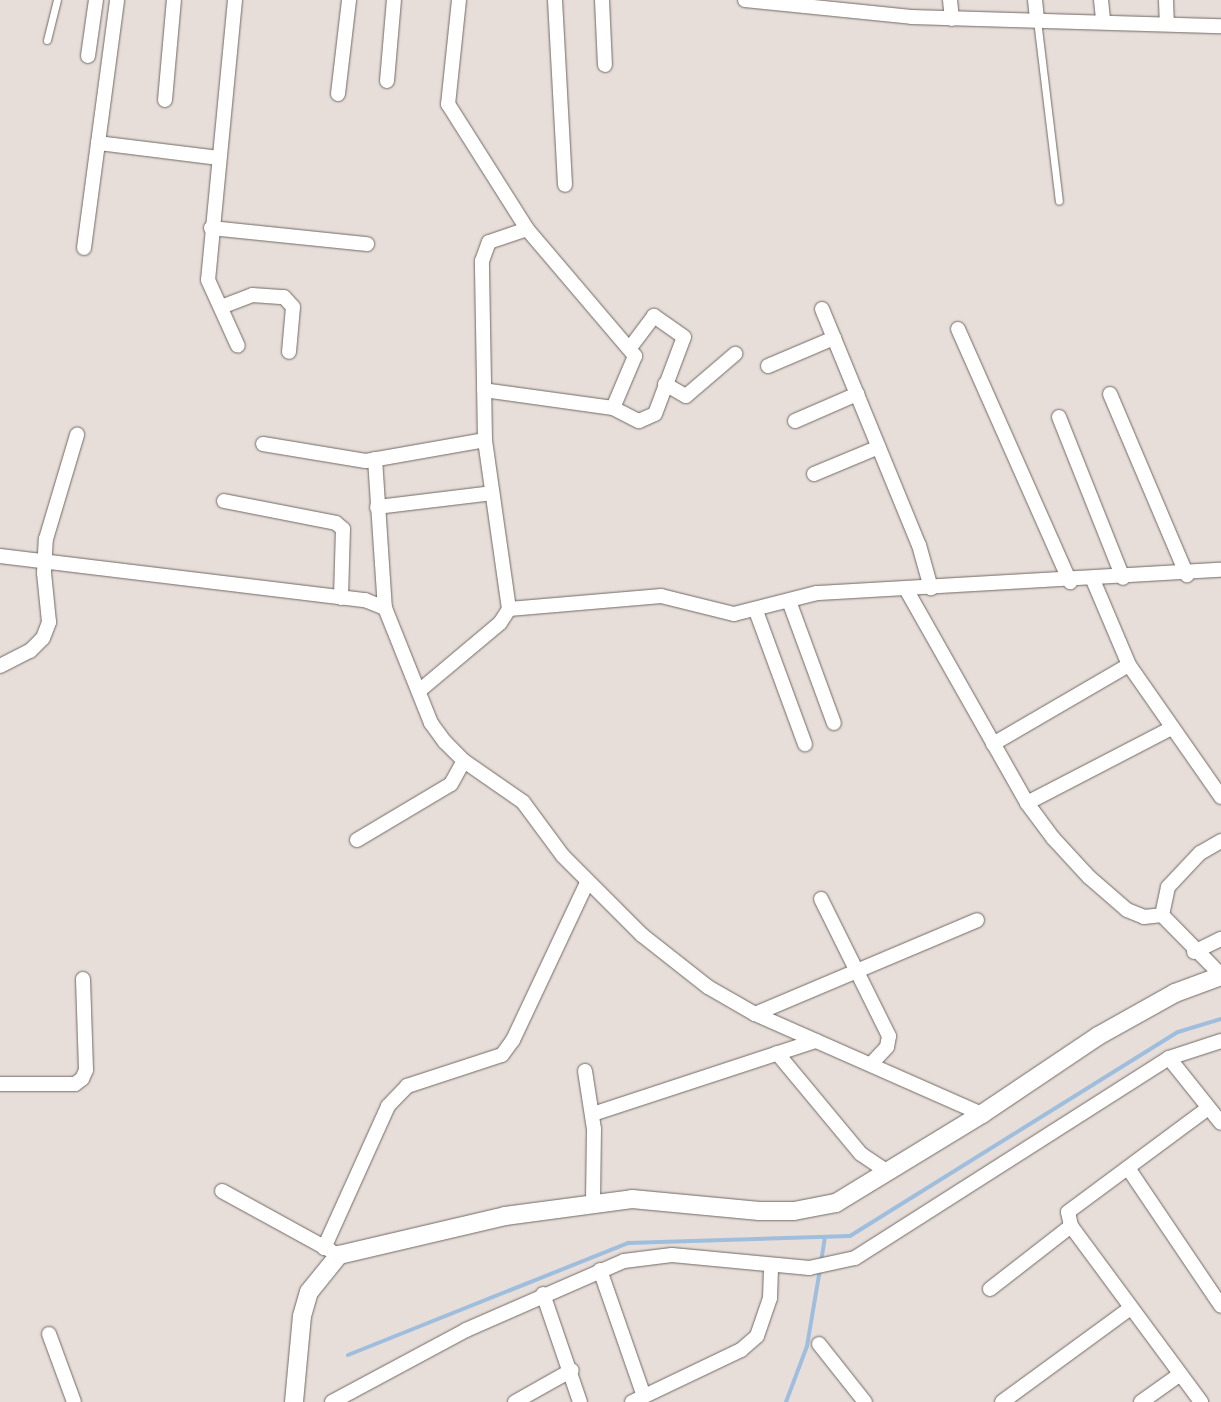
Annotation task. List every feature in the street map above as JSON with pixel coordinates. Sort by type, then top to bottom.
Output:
[{"type":"street","points":[[88,56],[96,0]]},
{"type":"street","points":[[84,248],[117,0]]},
{"type":"street","points":[[165,100],[174,0]]},
{"type":"street","points":[[235,0],[211,228],[208,280],[238,346]]},
{"type":"street","points":[[338,94],[349,0]]},
{"type":"street","points":[[387,81],[394,0]]},
{"type":"street","points":[[459,0],[448,104],[527,229],[631,347],[636,363],[613,408]]},
{"type":"street","points":[[555,0],[565,185]]},
{"type":"street","points":[[602,0],[605,65]]},
{"type":"street","points":[[745,0],[952,19],[1103,20],[1221,26]]},
{"type":"street","points":[[950,0],[952,19]]},
{"type":"street","points":[[1035,0],[1036,20]]},
{"type":"street","points":[[1101,0],[1103,20]]},
{"type":"street","points":[[1166,0],[1167,23]]},
{"type":"street","points":[[98,143],[218,158]]},
{"type":"street","points":[[211,228],[366,244]]},
{"type":"street","points":[[419,691],[500,623],[509,609],[485,436],[483,251],[498,236],[527,229]]},
{"type":"street","points":[[221,306],[252,295],[284,297],[293,306],[289,352]]},
{"type":"street","points":[[822,310],[919,545],[931,588]]},
{"type":"street","points":[[484,390],[613,408],[624,417],[648,420],[683,342],[681,332],[654,316],[631,347]]},
{"type":"street","points":[[958,330],[1070,582]]},
{"type":"street","points":[[768,366],[834,338]]},
{"type":"street","points":[[665,384],[686,396],[735,354]]},
{"type":"street","points":[[794,422],[857,394]]},
{"type":"street","points":[[1110,394],[1187,575]]},
{"type":"street","points":[[1059,417],[1123,578]]},
{"type":"street","points":[[0,666],[20,658],[43,638],[51,607],[44,562],[77,435]]},
{"type":"street","points":[[263,444],[352,460],[375,459],[485,436]]},
{"type":"street","points":[[814,474],[879,447]]},
{"type":"street","points":[[375,459],[385,608],[431,723],[464,761],[523,802],[588,883],[668,957],[755,1014],[982,1114]]},
{"type":"street","points":[[377,507],[492,493]]},
{"type":"street","points":[[224,501],[336,523],[343,529],[341,598]]},
{"type":"street","points":[[0,556],[365,600],[385,608]]},
{"type":"street","points":[[509,609],[660,596],[734,614],[756,611],[817,593],[1070,582],[1187,575],[1221,570]]},
{"type":"street","points":[[1092,580],[1129,665],[1170,729],[1221,797]]},
{"type":"street","points":[[906,590],[1028,803],[1103,890],[1144,918],[1162,916]]},
{"type":"street","points":[[789,601],[834,723]]},
{"type":"street","points":[[756,611],[805,744]]},
{"type":"street","points":[[993,744],[1129,665]]},
{"type":"street","points":[[1028,803],[1170,729]]},
{"type":"street","points":[[357,840],[451,784],[464,761]]},
{"type":"street","points":[[1162,916],[1168,888],[1200,853],[1221,841]]},
{"type":"street","points":[[293,1400],[302,1316],[309,1292],[331,1251],[388,1106],[407,1086],[426,1076],[484,1062],[502,1055],[513,1040],[588,883]]},
{"type":"street","points":[[821,899],[889,1036],[887,1047],[871,1064]]},
{"type":"street","points":[[222,1191],[331,1251],[495,1218],[632,1199],[794,1212],[836,1203],[982,1114],[1098,1036],[1175,993],[1221,976],[1194,952],[1162,916]]},
{"type":"street","points":[[755,1014],[977,920]]},
{"type":"street","points":[[1194,952],[1221,938]]},
{"type":"street","points":[[0,1084],[75,1084],[82,1079],[86,1070],[82,979]]},
{"type":"street","points":[[593,1114],[814,1041]]},
{"type":"street","points":[[332,1402],[542,1294],[624,1261],[672,1255],[771,1268],[828,1268],[894,1236],[1169,1058],[1221,1041]]},
{"type":"street","points":[[777,1053],[862,1154],[888,1172]]},
{"type":"street","points":[[1169,1058],[1221,1123]]},
{"type":"street","points":[[585,1071],[593,1114],[593,1203]]},
{"type":"street","points":[[1200,1402],[1129,1309],[1071,1226],[1068,1212],[1208,1108]]},
{"type":"street","points":[[1128,1168],[1221,1306]]},
{"type":"street","points":[[990,1289],[1071,1226]]},
{"type":"street","points":[[600,1270],[638,1399],[741,1350],[756,1336],[770,1298],[771,1268]]},
{"type":"street","points":[[542,1294],[572,1370],[580,1402]]},
{"type":"street","points":[[1002,1402],[1129,1309]]},
{"type":"street","points":[[49,1334],[74,1402]]},
{"type":"street","points":[[819,1344],[865,1402]]},
{"type":"street","points":[[515,1402],[572,1370]]},
{"type":"street","points":[[1141,1402],[1179,1375]]},
{"type":"lane","points":[[48,40],[57,0]]},
{"type":"lane","points":[[1036,20],[1059,202]]},
{"type":"waterway","points":[[348,1355],[628,1243],[850,1236],[1178,1032],[1221,1019]]},
{"type":"waterway","points":[[821,1262],[825,1237]]},
{"type":"waterway","points":[[786,1402],[807,1346],[820,1269]]}]
